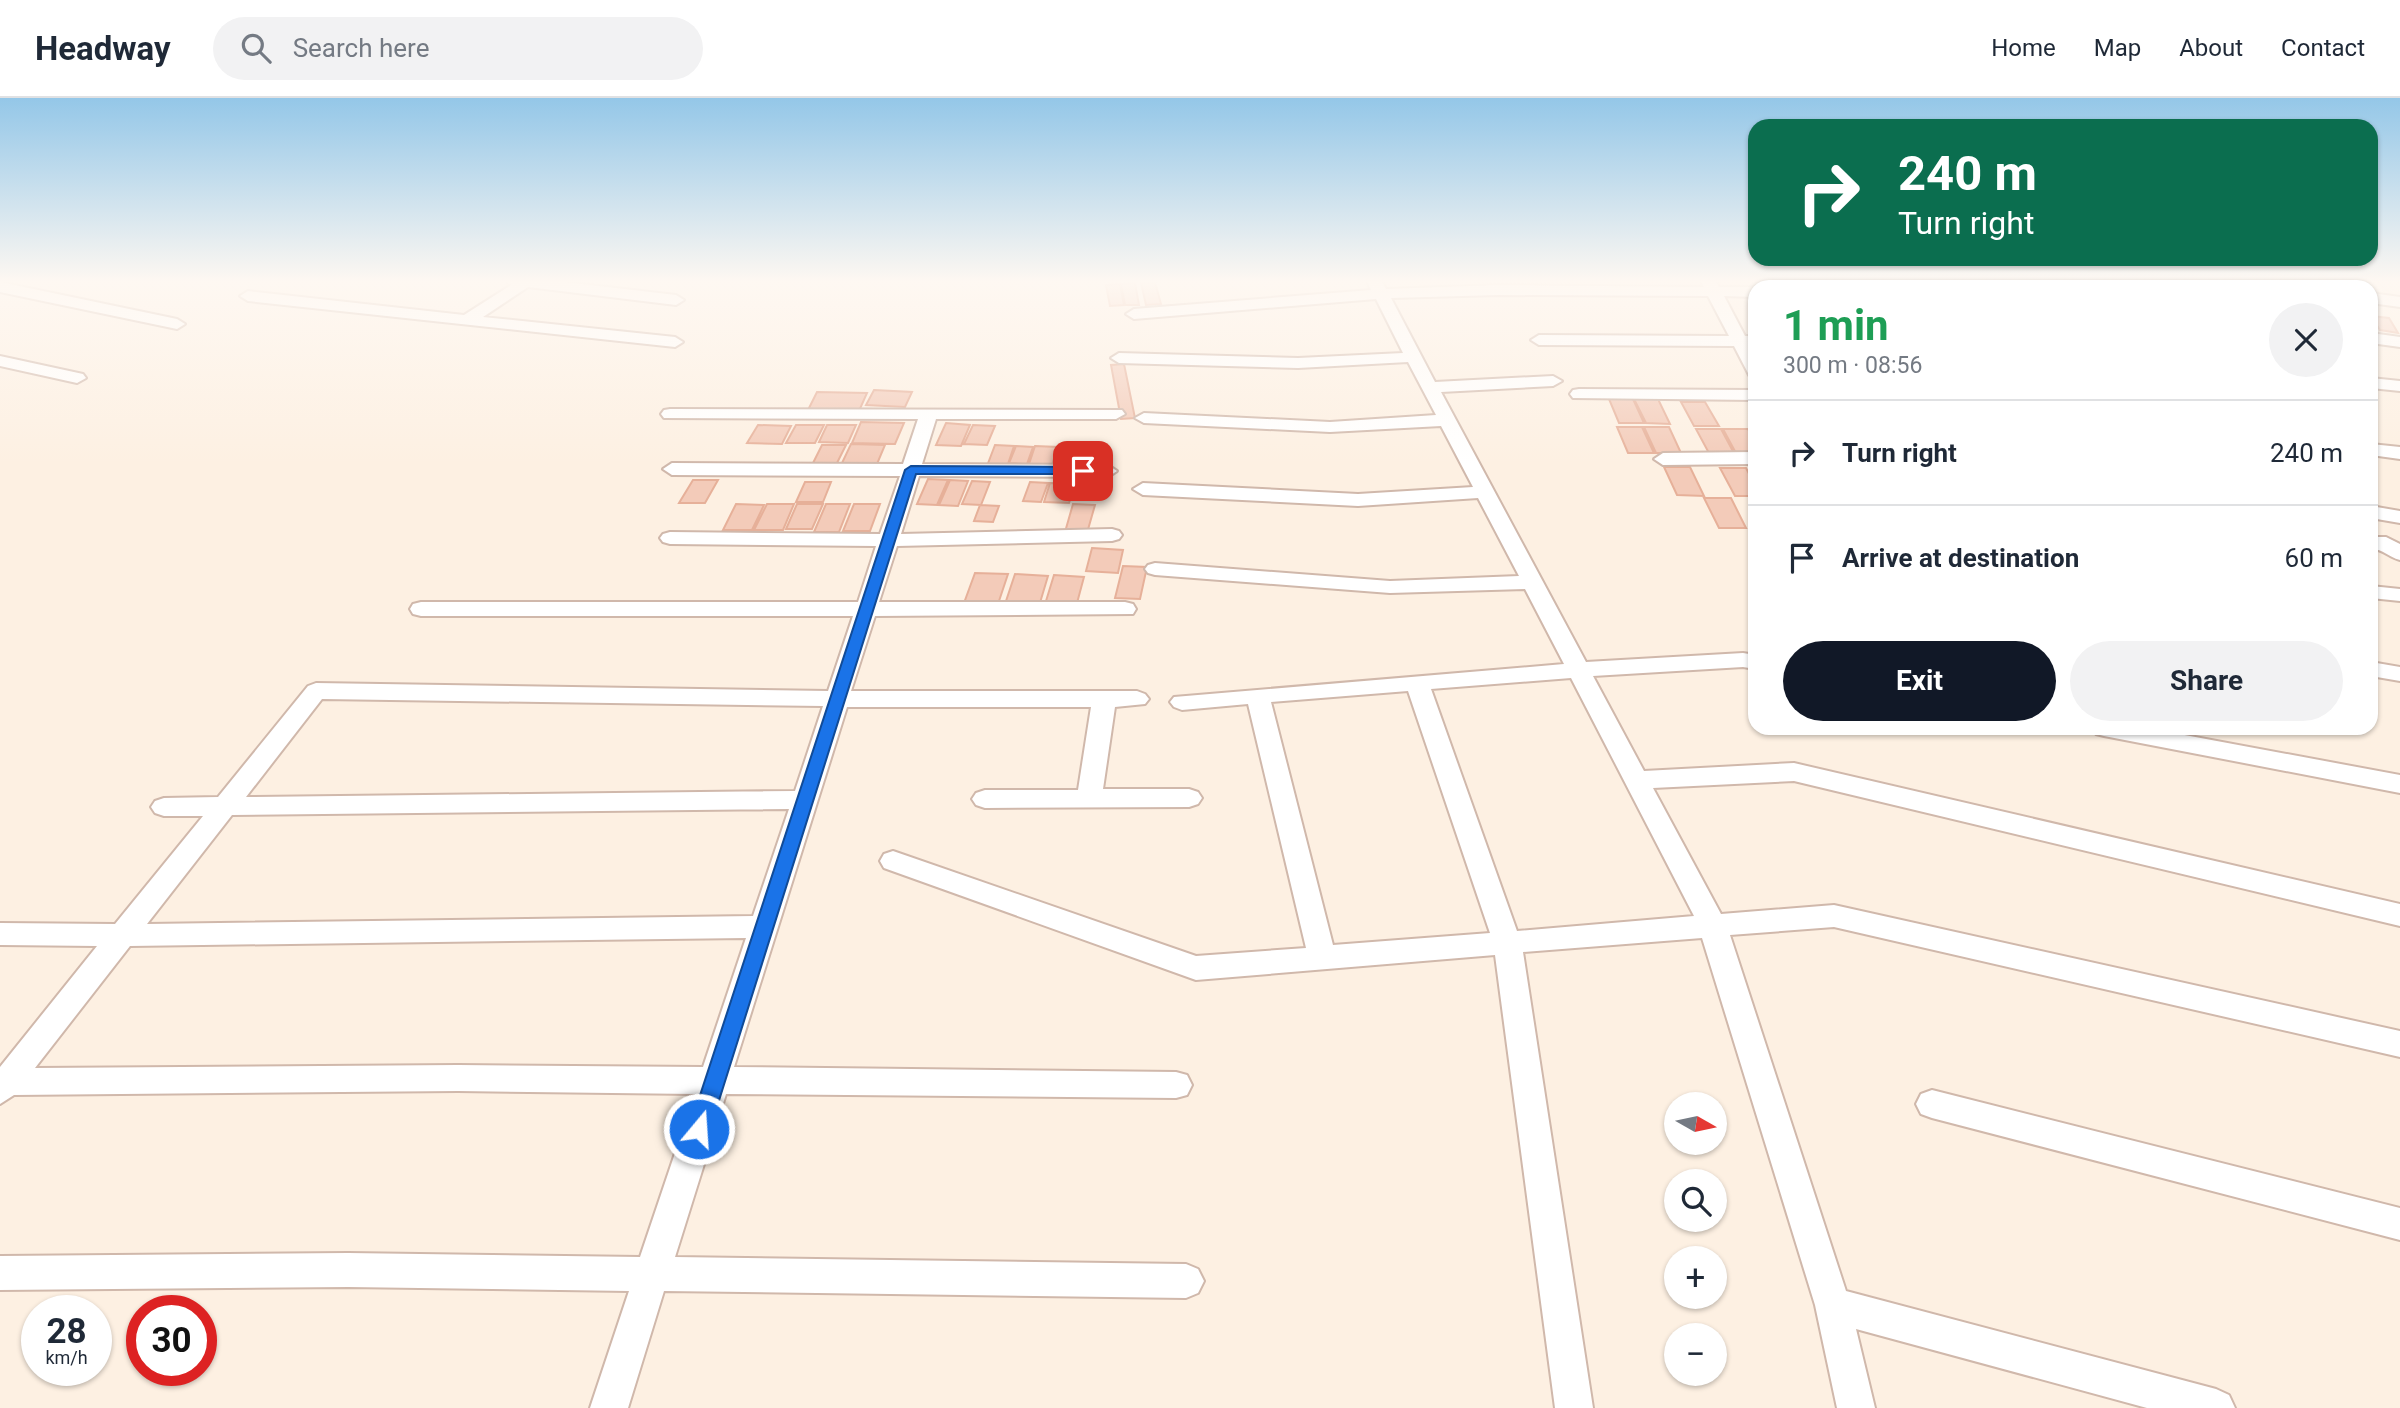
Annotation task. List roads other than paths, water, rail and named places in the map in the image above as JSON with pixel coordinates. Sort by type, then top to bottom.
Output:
[{"type":"street","points":[[1405,342],[1712,924],[1833,1305],[1856,1408]]},
{"type":"street","points":[[1738,342],[1748,359]]},
{"type":"street","points":[[1119,358],[1298,363],[1413,357]]},
{"type":"street","points":[[0,361],[78,378]]},
{"type":"street","points":[[1429,387],[1553,381]]},
{"type":"street","points":[[2378,384],[2400,386]]},
{"type":"street","points":[[1579,394],[1748,395]]},
{"type":"street","points":[[670,414],[1116,414]]},
{"type":"street","points":[[609,1408],[929,414]]},
{"type":"street","points":[[1144,418],[1330,427],[1447,420]]},
{"type":"street","points":[[2378,450],[2400,453]]},
{"type":"street","points":[[1663,458],[1748,458]]},
{"type":"street","points":[[672,469],[1108,471]]},
{"type":"street","points":[[1143,489],[1357,499],[1485,492]]},
{"type":"street","points":[[2378,513],[2400,517]]},
{"type":"street","points":[[670,538],[887,540],[1112,535]]},
{"type":"street","points":[[1154,569],[1390,587],[1531,582]]},
{"type":"street","points":[[2378,593],[2400,595]]},
{"type":"street","points":[[421,609],[1125,609]]},
{"type":"street","points":[[1182,702],[1578,670],[1748,661]]},
{"type":"street","points":[[2378,669],[2400,674]]},
{"type":"street","points":[[1417,683],[1507,942],[1574,1408]]},
{"type":"street","points":[[2,1085],[316,691],[838,699],[1137,699]]},
{"type":"street","points":[[1258,696],[1322,957]]},
{"type":"street","points":[[1089,799],[1104,699]]},
{"type":"street","points":[[2141,735],[2400,784]]},
{"type":"street","points":[[1636,780],[1794,772],[2400,915]]},
{"type":"street","points":[[985,799],[1189,798]]},
{"type":"street","points":[[164,807],[805,800]]},
{"type":"street","points":[[892,861],[1196,968],[1834,916],[2400,1044]]},
{"type":"street","points":[[0,934],[122,936],[764,927]]},
{"type":"street","points":[[2,1085],[458,1078],[1176,1085]]},
{"type":"street","points":[[1932,1104],[2400,1224]]},
{"type":"street","points":[[0,1273],[361,1270],[1186,1281]]},
{"type":"street","points":[[1833,1305],[2216,1408]]}]
